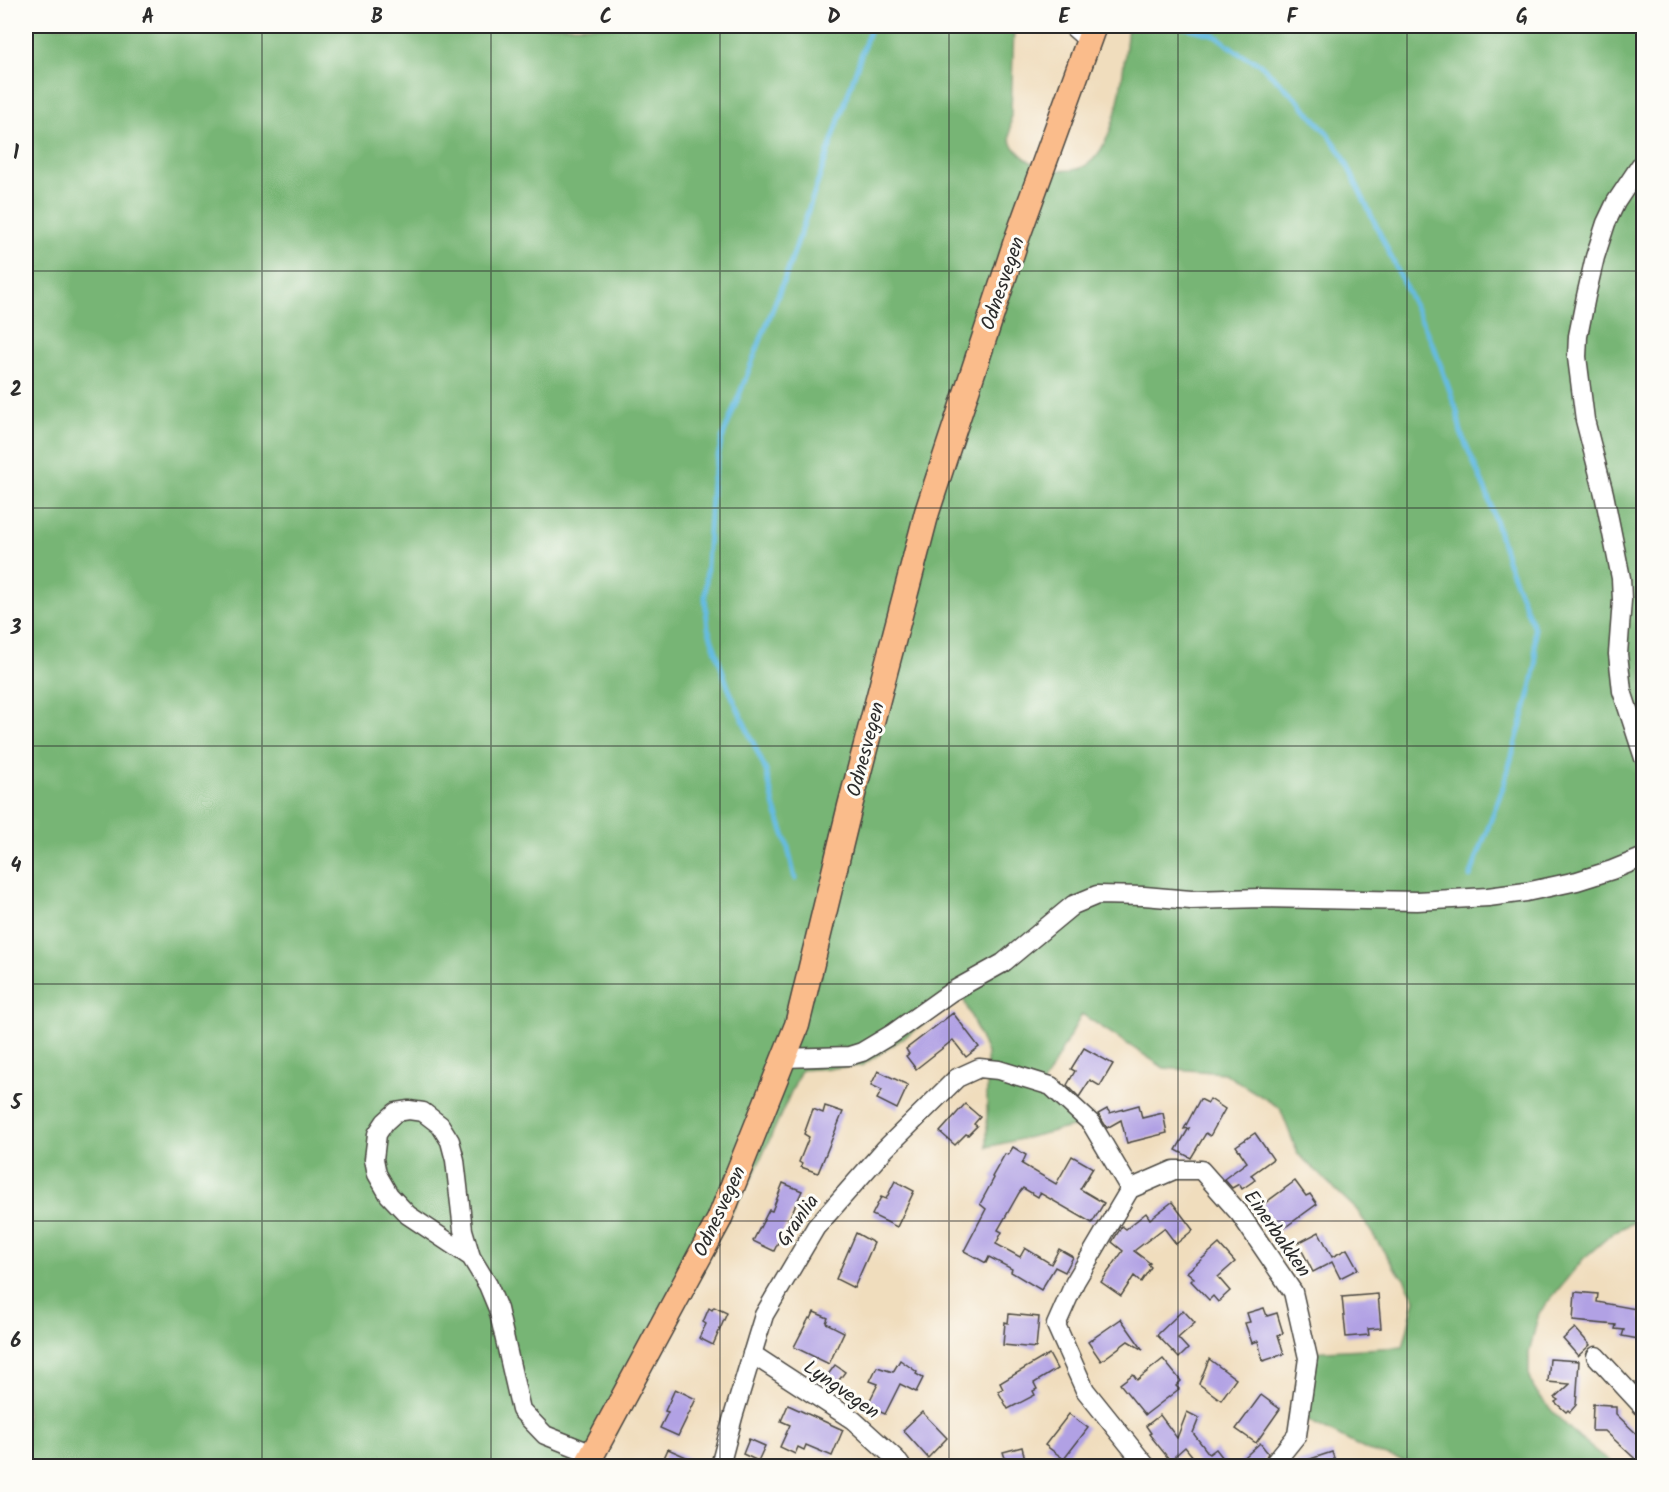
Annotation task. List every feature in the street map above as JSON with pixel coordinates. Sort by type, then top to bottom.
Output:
[{"type":"main road","name":"Odnesvegen","points":[[590,1460],[719,1220],[797,1025],[850,806],[927,512],[1085,31]]},
{"type":"street","points":[[1644,160],[1616,202],[1606,223],[1586,296],[1578,336],[1577,357],[1585,420],[1604,494],[1621,578],[1622,600],[1618,654],[1622,691],[1644,758]]},
{"type":"street","points":[[784,1058],[849,1056],[862,1052],[892,1034],[951,992],[1003,963],[1073,905],[1097,896],[1144,896],[1191,900],[1262,898],[1417,902],[1488,897],[1526,892],[1577,880],[1612,870],[1644,857]]},
{"type":"street","name":"Granlia","points":[[720,1467],[764,1315],[816,1227],[885,1149],[957,1078],[979,1068],[999,1070],[1051,1086],[1091,1123],[1130,1189]]},
{"type":"street","name":"Odnesvegen","points":[[471,1257],[408,1215],[389,1195],[377,1174],[374,1160],[377,1134],[396,1112],[409,1110],[423,1112],[440,1125],[450,1141],[455,1160],[463,1230],[471,1257],[488,1285],[498,1308],[520,1410],[545,1435],[590,1460]]},
{"type":"street","name":"Einerbakken","points":[[1130,1189],[1174,1170],[1201,1170],[1240,1214],[1293,1292],[1308,1358],[1297,1435],[1272,1467]]},
{"type":"street","points":[[1130,1189],[1076,1282],[1056,1325],[1085,1390],[1146,1467]]},
{"type":"street","name":"Lyngvegen","points":[[752,1354],[853,1420],[896,1459],[901,1467]]},
{"type":"street","points":[[1596,1356],[1644,1408]]},
{"type":"green space","points":[[26,26],[1014,26],[1010,139],[1012,144],[1020,154],[1042,167],[1074,170],[1088,164],[1099,153],[1114,120],[1122,79],[1128,26],[1643,26],[1643,1218],[1614,1232],[1583,1259],[1539,1313],[1529,1352],[1529,1374],[1534,1389],[1579,1438],[1615,1466],[1564,1466],[1553,1461],[1526,1466],[1423,1466],[1368,1451],[1298,1415],[1306,1352],[1403,1347],[1415,1299],[1357,1210],[1298,1154],[1280,1108],[1224,1073],[1164,1068],[1082,1014],[1040,1089],[1080,1125],[987,1147],[987,1053],[963,998],[861,1066],[801,1070],[753,1176],[729,1216],[597,1466],[26,1466]]},
{"type":"building","points":[[953,1013],[979,1047],[966,1057],[953,1040],[916,1069],[906,1056],[909,1054],[906,1049]]},
{"type":"building","points":[[1084,1048],[1113,1064],[1100,1086],[1090,1080],[1079,1097],[1067,1085],[1075,1071],[1071,1069]]},
{"type":"building","points":[[878,1071],[908,1085],[897,1109],[877,1099],[882,1090],[871,1085]]},
{"type":"building","points":[[1200,1099],[1208,1103],[1210,1099],[1225,1109],[1210,1136],[1206,1133],[1191,1158],[1176,1150],[1189,1128],[1184,1129]]},
{"type":"building","points":[[965,1104],[980,1117],[974,1124],[977,1126],[955,1145],[940,1132]]},
{"type":"building","points":[[1139,1105],[1142,1118],[1163,1113],[1167,1133],[1127,1143],[1121,1120],[1107,1128],[1098,1114],[1107,1109],[1110,1113]]},
{"type":"building","points":[[825,1106],[843,1112],[818,1173],[801,1167],[802,1164],[799,1162],[809,1137],[804,1134],[813,1109],[823,1113]]},
{"type":"building","points":[[1255,1133],[1273,1159],[1251,1175],[1255,1180],[1242,1189],[1239,1184],[1232,1188],[1224,1179],[1247,1162],[1236,1146]]},
{"type":"building","points":[[1013,1147],[1026,1155],[1022,1164],[1056,1184],[1072,1156],[1093,1168],[1080,1189],[1104,1203],[1092,1223],[1040,1193],[1038,1197],[1023,1188],[1019,1193],[998,1230],[1002,1232],[996,1244],[1020,1257],[1025,1248],[1051,1264],[1059,1249],[1073,1257],[1065,1272],[1055,1267],[1041,1290],[1011,1272],[1012,1269],[989,1257],[986,1263],[964,1251],[986,1209],[980,1204],[994,1178],[992,1177],[1005,1154],[1008,1155]]},
{"type":"building","points":[[895,1181],[914,1191],[897,1227],[872,1215],[881,1197],[886,1199]]},
{"type":"building","points":[[1295,1181],[1306,1196],[1310,1194],[1317,1204],[1280,1231],[1261,1206]]},
{"type":"building","points":[[783,1183],[802,1191],[774,1251],[753,1241],[769,1210],[772,1211]]},
{"type":"building","points":[[1172,1202],[1193,1230],[1176,1244],[1164,1228],[1134,1251],[1150,1263],[1148,1264],[1151,1267],[1141,1282],[1134,1276],[1121,1296],[1101,1282],[1123,1251],[1112,1242],[1122,1226],[1126,1229],[1146,1213],[1150,1219]]},
{"type":"building","points":[[1319,1232],[1332,1257],[1347,1249],[1358,1269],[1340,1278],[1332,1262],[1313,1272],[1298,1243]]},
{"type":"building","points":[[856,1233],[874,1243],[854,1288],[836,1279]]},
{"type":"building","points":[[1219,1244],[1235,1262],[1218,1277],[1230,1291],[1218,1302],[1213,1296],[1209,1300],[1191,1281],[1194,1278],[1187,1272]]},
{"type":"building","points":[[1575,1292],[1598,1294],[1597,1302],[1642,1310],[1640,1319],[1644,1320],[1644,1340],[1622,1336],[1624,1330],[1615,1329],[1616,1325],[1573,1321]]},
{"type":"building","points":[[1378,1294],[1381,1328],[1368,1329],[1369,1335],[1346,1337],[1342,1297]]},
{"type":"building","points":[[714,1307],[727,1313],[713,1345],[699,1338],[706,1324],[703,1322],[709,1308],[712,1310]]},
{"type":"building","points":[[1264,1308],[1267,1316],[1277,1313],[1283,1333],[1278,1335],[1284,1354],[1263,1361],[1258,1341],[1252,1343],[1245,1323],[1250,1322],[1247,1313]]},
{"type":"building","points":[[1183,1310],[1195,1323],[1178,1338],[1188,1349],[1179,1358],[1157,1335]]},
{"type":"building","points":[[814,1312],[828,1318],[826,1323],[844,1332],[829,1364],[794,1347]]},
{"type":"building","points":[[1009,1314],[1039,1317],[1036,1348],[1003,1345],[1005,1322],[1008,1323]]},
{"type":"building","points":[[1121,1319],[1143,1350],[1128,1341],[1101,1361],[1088,1342]]},
{"type":"building","points":[[1575,1328],[1590,1345],[1578,1356],[1563,1339]]},
{"type":"building","points":[[1049,1354],[1057,1369],[1034,1383],[1037,1389],[1033,1391],[1035,1395],[1008,1409],[998,1391],[1003,1389],[1000,1383]]},
{"type":"building","points":[[1163,1359],[1181,1381],[1176,1386],[1179,1389],[1145,1415],[1120,1384],[1133,1374],[1137,1380]]},
{"type":"building","points":[[1209,1359],[1236,1379],[1221,1400],[1199,1384]]},
{"type":"building","points":[[1550,1359],[1579,1361],[1576,1405],[1570,1412],[1568,1410],[1566,1412],[1555,1402],[1558,1400],[1555,1398],[1570,1384],[1548,1382]]},
{"type":"building","points":[[900,1360],[923,1378],[916,1392],[900,1384],[885,1414],[867,1406],[878,1384],[870,1381],[877,1367],[893,1372]]},
{"type":"building","points":[[835,1365],[845,1372],[834,1387],[824,1380]]},
{"type":"building","points":[[675,1389],[696,1399],[678,1436],[660,1428]]},
{"type":"building","points":[[1261,1395],[1280,1409],[1256,1443],[1236,1429]]},
{"type":"building","points":[[1593,1404],[1616,1407],[1616,1414],[1644,1441],[1644,1467],[1605,1431],[1592,1431]]},
{"type":"building","points":[[788,1405],[843,1430],[832,1456],[806,1445],[804,1450],[798,1447],[795,1454],[780,1447],[790,1425],[781,1421]]},
{"type":"building","points":[[922,1412],[947,1438],[928,1458],[903,1430]]},
{"type":"building","points":[[1187,1412],[1199,1418],[1193,1433],[1209,1454],[1216,1449],[1230,1467],[1194,1467],[1198,1463],[1185,1447],[1167,1463],[1169,1459],[1149,1434],[1151,1433],[1146,1426],[1160,1415],[1177,1438]]},
{"type":"building","points":[[1069,1414],[1088,1428],[1064,1459],[1045,1445]]},
{"type":"building","points":[[749,1439],[765,1446],[758,1461],[743,1454]]},
{"type":"building","points":[[1260,1443],[1268,1453],[1261,1467],[1234,1467]]},
{"type":"building","points":[[1022,1447],[1027,1467],[1008,1467],[1003,1452]]},
{"type":"building","points":[[668,1449],[709,1467],[660,1467]]},
{"type":"building","points":[[1332,1452],[1337,1467],[1296,1467],[1295,1464]]},
{"type":"waterway","points":[[795,879],[766,771],[728,687],[708,628],[705,598],[712,483],[722,439],[789,267],[871,26]]},
{"type":"waterway","points":[[1180,26],[1215,35],[1240,54],[1260,64],[1298,100],[1341,152],[1434,347],[1457,411],[1461,433],[1488,496],[1508,563],[1534,628],[1536,666],[1529,696],[1504,784],[1470,877]]}]
